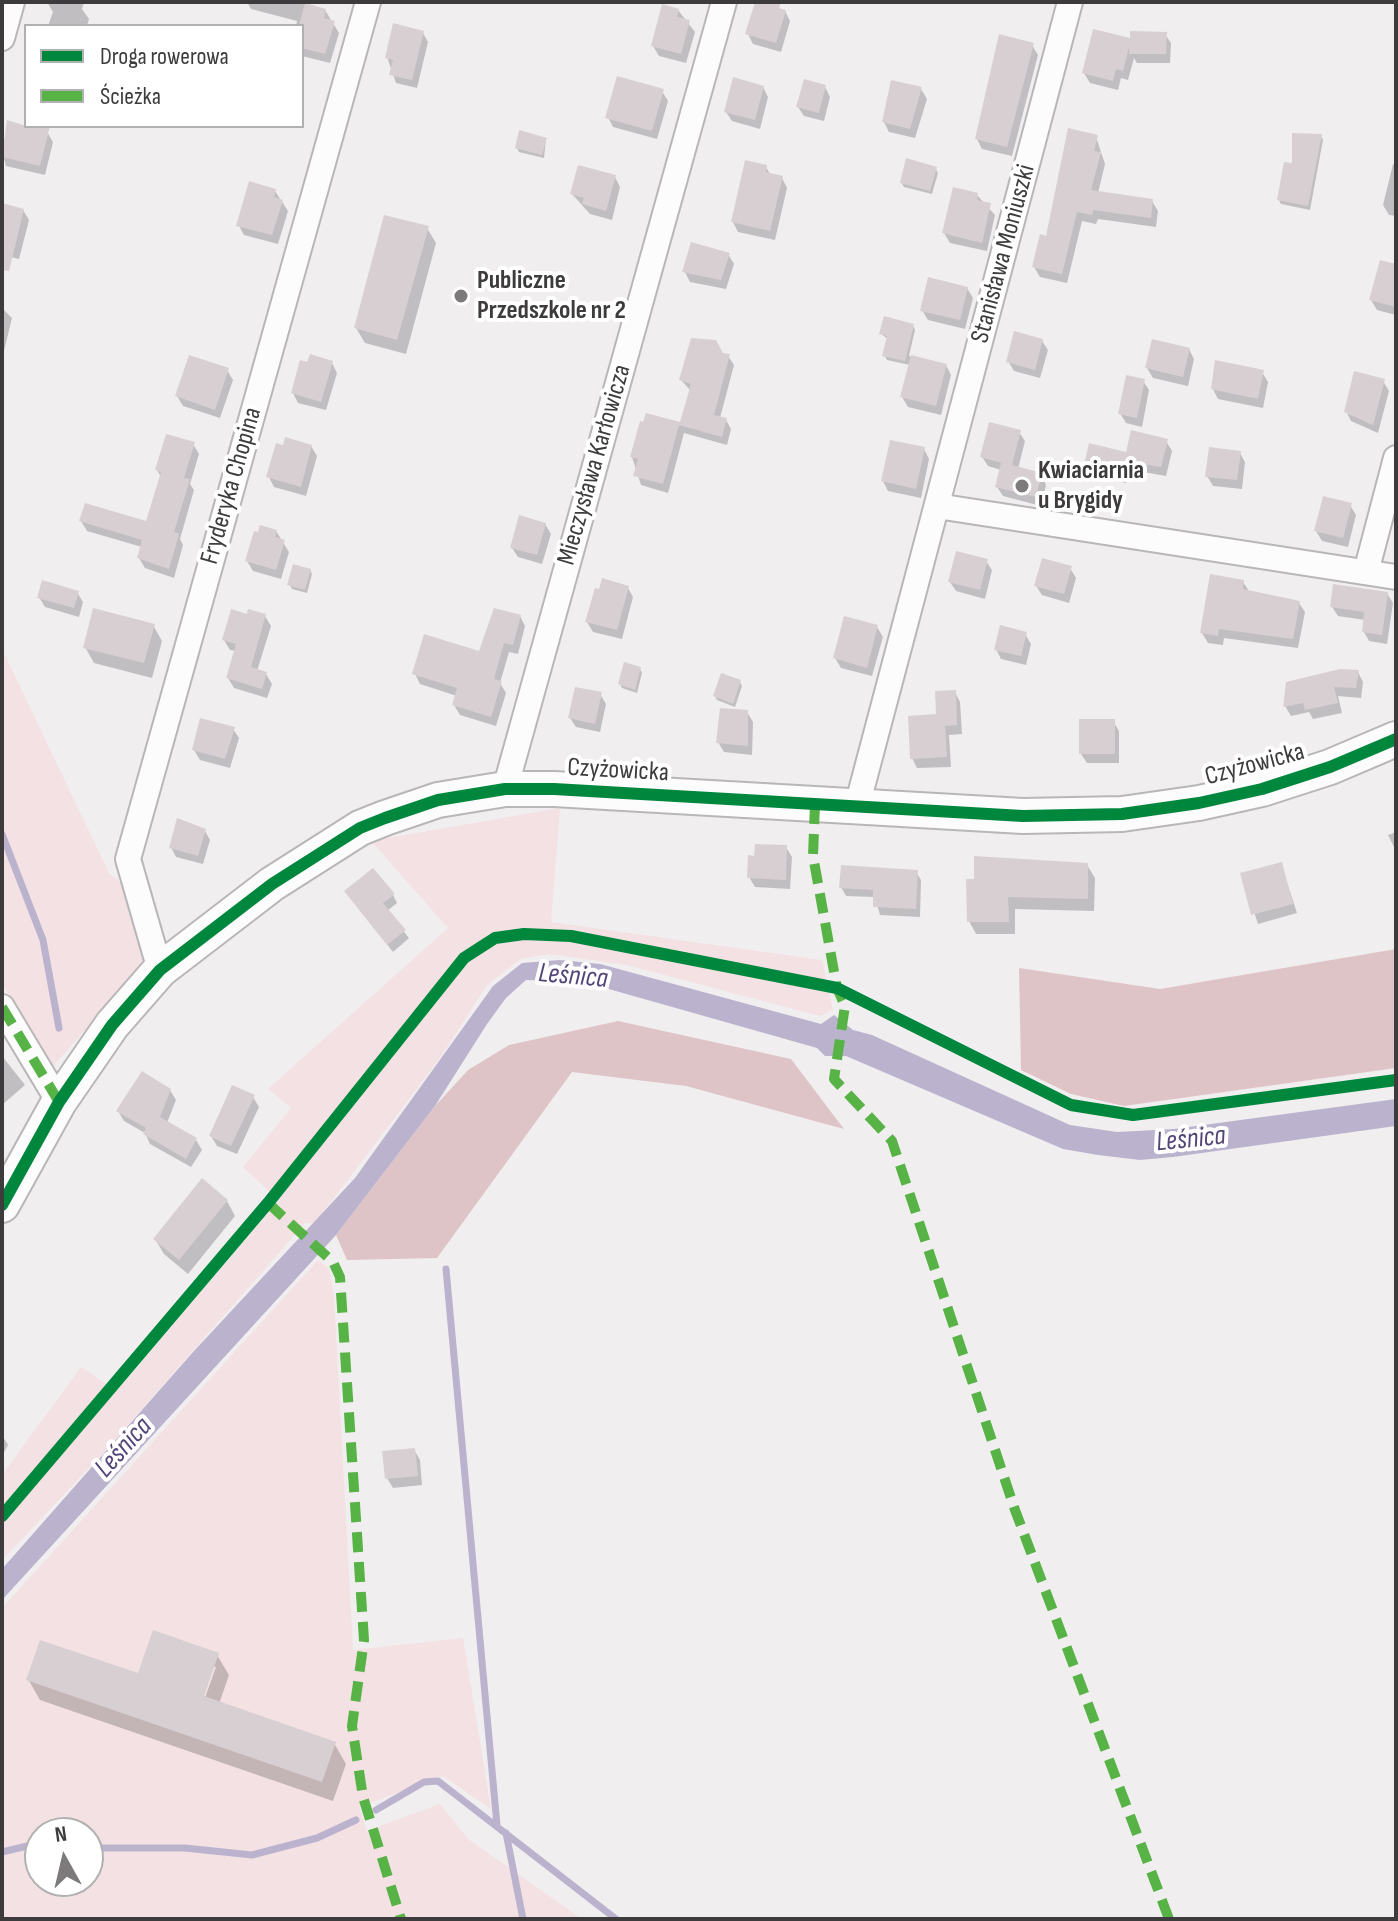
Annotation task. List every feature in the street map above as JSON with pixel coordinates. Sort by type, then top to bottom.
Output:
[{"type":"street","points":[[2,38],[12,2]]},
{"type":"street","name":"Fryderyka Chopina","points":[[160,970],[128,859],[368,2]]},
{"type":"street","name":"Mieczysława Karłowicza","points":[[505,789],[724,2]]},
{"type":"street","name":"Stanisława Moniuszki","points":[[857,806],[1070,2]]},
{"type":"street","points":[[1366,572],[1396,458]]},
{"type":"street","points":[[937,506],[1396,577]]},
{"type":"street","name":"Czyżowicka","points":[[2,1205],[59,1102],[112,1025],[160,970],[272,884],[360,828],[438,800],[505,789],[554,789],[1023,816],[1122,814],[1199,803],[1262,789],[1330,767],[1396,739]]},
{"type":"street","points":[[2,1007],[59,1102]]},
{"type":"shaded area","points":[[2,649],[109,873],[125,886],[144,965],[53,1066],[2,983]]},
{"type":"shaded area","points":[[560,808],[551,922],[822,960],[833,1010],[820,1016],[627,965],[549,954],[521,959],[487,985],[440,1058],[315,1223],[305,1223],[107,1449],[2,1560],[2,1475],[81,1367],[117,1391],[279,1200],[243,1167],[291,1108],[268,1089],[448,928],[371,841]]},
{"type":"shaded area","points":[[1396,949],[1396,1068],[1124,1106],[1071,1094],[1021,1070],[1019,968],[1160,989]]},
{"type":"shaded area","points":[[618,1021],[791,1059],[844,1129],[686,1086],[572,1072],[437,1258],[347,1260],[336,1235],[435,1106],[468,1070],[509,1045]]},
{"type":"shaded area","points":[[318,1260],[329,1269],[334,1295],[353,1650],[463,1638],[491,1809],[443,1776],[359,1807],[367,1831],[440,1804],[468,1839],[582,1919],[2,1919],[2,1608]]},
{"type":"water","name":"Leśnica","points":[[560,960],[600,964],[821,1024],[834,1015],[853,1030],[872,1035],[1070,1125],[1117,1132],[1174,1129],[1396,1099],[1396,1126],[1173,1157],[1140,1160],[1098,1155],[1063,1149],[846,1056],[825,1056],[817,1048],[584,982],[526,980],[506,998],[435,1106],[336,1235],[2,1600],[2,1569],[194,1351],[355,1178],[493,986],[522,963]]},
{"type":"building","points":[[755,2],[781,2],[779,8],[786,10],[776,43],[745,34]]},
{"type":"building","points":[[305,3],[326,9],[324,18],[335,21],[325,54],[304,49],[304,24],[300,24]]},
{"type":"building","points":[[662,4],[679,9],[677,17],[690,20],[681,54],[651,46]]},
{"type":"building","points":[[393,23],[424,31],[412,80],[389,75],[393,60],[385,58]]},
{"type":"building","points":[[1093,29],[1130,38],[1130,31],[1167,32],[1166,54],[1129,54],[1129,47],[1123,71],[1116,69],[1113,81],[1082,73]]},
{"type":"building","points":[[999,34],[1034,43],[1007,147],[975,139]]},
{"type":"building","points":[[617,76],[664,89],[652,131],[605,118]]},
{"type":"building","points":[[733,77],[764,86],[755,120],[724,112]]},
{"type":"building","points":[[804,79],[826,85],[819,113],[796,107]]},
{"type":"building","points":[[891,80],[922,87],[910,129],[882,122]]},
{"type":"building","points":[[7,120],[24,128],[50,128],[40,166],[2,157]]},
{"type":"building","points":[[1068,128],[1098,135],[1094,151],[1101,152],[1091,190],[1153,199],[1151,218],[1093,210],[1092,215],[1077,212],[1062,274],[1032,267],[1040,234],[1046,236]]},
{"type":"building","points":[[519,130],[547,138],[542,155],[515,148]]},
{"type":"building","points":[[1292,133],[1322,134],[1308,206],[1277,200],[1284,162],[1292,163]]},
{"type":"building","points":[[906,158],[937,167],[930,191],[900,183]]},
{"type":"building","points":[[745,160],[767,165],[766,172],[783,176],[770,231],[731,222]]},
{"type":"building","points":[[578,165],[616,175],[606,211],[582,204],[584,198],[570,194]]},
{"type":"building","points":[[249,181],[276,189],[274,197],[283,200],[272,235],[236,226]]},
{"type":"building","points":[[953,187],[978,193],[977,200],[991,203],[982,243],[942,233]]},
{"type":"building","points":[[2,203],[24,209],[9,271],[2,270]]},
{"type":"building","points":[[384,215],[429,226],[397,340],[354,328]]},
{"type":"building","points":[[691,242],[730,253],[721,280],[682,272]]},
{"type":"building","points":[[1380,260],[1396,264],[1396,307],[1369,300]]},
{"type":"building","points":[[928,277],[968,287],[960,320],[920,311]]},
{"type":"building","points":[[884,316],[914,324],[905,361],[882,356],[887,336],[879,334]]},
{"type":"building","points":[[1014,331],[1043,339],[1035,370],[1006,362]]},
{"type":"building","points":[[691,338],[716,340],[723,353],[730,354],[714,415],[727,418],[722,437],[679,425],[663,484],[633,476],[638,459],[630,457],[640,421],[643,422],[646,413],[680,422],[691,384],[679,380]]},
{"type":"building","points":[[1152,339],[1190,348],[1183,377],[1145,368]]},
{"type":"building","points":[[310,354],[333,361],[321,402],[291,393],[300,360],[307,362]]},
{"type":"building","points":[[189,355],[229,368],[215,410],[175,396]]},
{"type":"building","points":[[911,355],[947,364],[936,406],[900,397]]},
{"type":"building","points":[[1215,360],[1264,370],[1258,399],[1211,389]]},
{"type":"building","points":[[1354,371],[1385,379],[1373,425],[1344,412]]},
{"type":"building","points":[[1126,375],[1145,379],[1137,418],[1118,414]]},
{"type":"building","points":[[989,422],[1021,430],[1012,465],[1042,473],[1036,497],[995,487],[1001,463],[1006,464],[980,457]]},
{"type":"building","points":[[1131,430],[1168,439],[1161,467],[1124,461]]},
{"type":"building","points":[[166,434],[195,442],[184,478],[190,479],[174,532],[179,534],[169,569],[137,558],[142,540],[79,521],[85,503],[146,521],[161,472],[155,470]]},
{"type":"building","points":[[285,437],[312,445],[301,487],[266,477],[276,443],[283,445]]},
{"type":"building","points":[[890,440],[925,447],[916,489],[881,481]]},
{"type":"building","points":[[1089,443],[1126,452],[1121,475],[1084,465]]},
{"type":"building","points":[[1209,447],[1241,451],[1237,480],[1205,477]]},
{"type":"building","points":[[1323,496],[1352,503],[1343,538],[1314,531]]},
{"type":"building","points":[[519,515],[546,523],[537,555],[510,548]]},
{"type":"building","points":[[260,525],[277,530],[275,537],[285,540],[276,570],[245,561],[254,531],[258,532]]},
{"type":"building","points":[[956,551],[988,559],[980,590],[948,582]]},
{"type":"building","points":[[1042,558],[1072,566],[1064,594],[1034,586]]},
{"type":"building","points":[[293,564],[311,569],[305,590],[287,585]]},
{"type":"building","points":[[1210,574],[1244,580],[1243,589],[1300,601],[1293,639],[1219,629],[1218,636],[1200,633]]},
{"type":"building","points":[[602,578],[629,586],[617,630],[585,622],[595,588],[599,589]]},
{"type":"building","points":[[42,580],[79,591],[74,608],[37,598]]},
{"type":"building","points":[[1333,584],[1388,592],[1382,635],[1362,632],[1364,612],[1330,607]]},
{"type":"building","points":[[93,608],[155,624],[144,663],[83,648]]},
{"type":"building","points":[[494,608],[521,615],[513,645],[504,643],[494,679],[502,681],[491,717],[452,705],[457,688],[412,674],[424,634],[479,651]]},
{"type":"building","points":[[231,609],[247,614],[248,609],[266,614],[251,667],[267,672],[262,689],[226,678],[236,644],[222,640]]},
{"type":"building","points":[[844,616],[878,625],[867,668],[833,658]]},
{"type":"building","points":[[1000,625],[1027,632],[1021,656],[994,650]]},
{"type":"building","points":[[624,662],[641,667],[635,690],[618,684]]},
{"type":"building","points":[[1340,669],[1359,670],[1356,688],[1334,687],[1338,703],[1305,710],[1303,703],[1283,707],[1286,682]]},
{"type":"building","points":[[721,673],[741,680],[733,704],[713,696]]},
{"type":"building","points":[[575,687],[602,692],[595,724],[568,718]]},
{"type":"building","points":[[956,690],[957,725],[945,726],[947,757],[910,759],[908,716],[936,714],[935,691]]},
{"type":"building","points":[[720,708],[748,710],[748,746],[716,743]]},
{"type":"building","points":[[200,718],[235,727],[225,759],[192,750]]},
{"type":"building","points":[[1079,719],[1115,719],[1115,754],[1079,754]]},
{"type":"building","points":[[177,818],[206,829],[198,856],[169,848]]},
{"type":"building","points":[[755,844],[787,845],[786,880],[747,878],[748,855],[754,856]]},
{"type":"building","points":[[974,856],[1088,863],[1088,899],[1008,897],[1009,922],[967,922],[966,879],[974,879]]},
{"type":"building","points":[[1282,862],[1293,904],[1251,915],[1240,873]]},
{"type":"building","points":[[841,865],[918,870],[916,909],[873,907],[873,890],[839,888]]},
{"type":"building","points":[[373,868],[395,894],[383,903],[406,930],[387,945],[344,891]]},
{"type":"building","points":[[142,1071],[171,1089],[160,1117],[197,1138],[186,1159],[143,1134],[146,1128],[116,1111]]},
{"type":"building","points":[[232,1085],[255,1095],[231,1146],[209,1136]]},
{"type":"building","points":[[202,1178],[228,1200],[179,1260],[153,1239]]},
{"type":"building","points":[[415,1448],[418,1476],[385,1479],[382,1451]]},
{"type":"building","points":[[153,1630],[219,1653],[204,1696],[336,1742],[322,1782],[26,1680],[40,1640],[138,1673]]},
{"type":"waterway","points":[[2,834],[43,940],[59,1028]]},
{"type":"waterway","points":[[446,1269],[497,1825]]},
{"type":"waterway","points":[[376,1810],[424,1782],[438,1781],[616,1919]]},
{"type":"waterway","points":[[104,1848],[185,1848],[252,1855],[317,1838],[356,1820]]},
{"type":"waterway","points":[[506,1833],[523,1919]]},
{"type":"waterway","points":[[2,1852],[24,1847]]},
{"type":"marked path","points":[[815,804],[813,856],[837,988],[845,1006],[834,1079],[892,1141],[1015,1510],[1169,1919]]},
{"type":"marked path","points":[[2,1007],[59,1102]]},
{"type":"marked path","points":[[268,1203],[333,1262],[340,1277],[364,1640],[352,1726],[363,1797],[401,1919]]},
{"type":"cycle path","points":[[2,1205],[59,1102],[112,1025],[160,970],[272,884],[360,828],[438,800],[505,789],[554,789],[1023,816],[1122,814],[1199,803],[1262,789],[1330,767],[1396,739]]},
{"type":"cycle path","points":[[2,1516],[268,1203],[464,958],[495,938],[524,934],[571,936],[837,988],[1071,1105],[1133,1115],[1396,1080]]},
{"type":"place","name":"Publiczne Przedszkole nr 2","points":[[461,296]]},
{"type":"place","name":"Kwiaciarnia u Brygidy","points":[[1022,486]]}]
